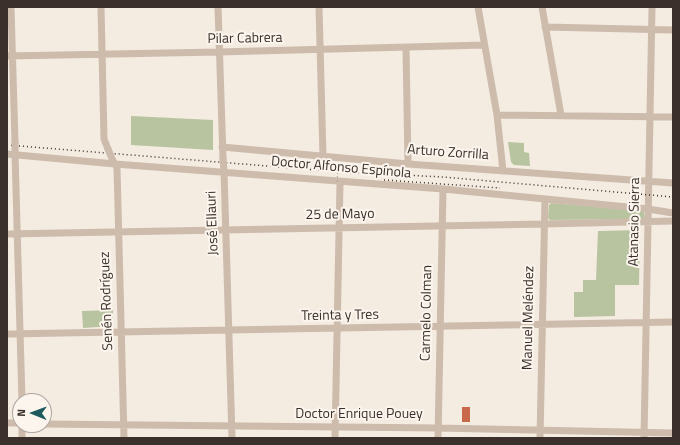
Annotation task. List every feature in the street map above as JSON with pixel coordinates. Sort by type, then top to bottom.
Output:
[{"type":"street","points":[[11,7],[10,56],[15,142],[22,393]]},
{"type":"street","name":"Senén Rodríguez","points":[[101,7],[104,138],[117,168],[124,438]]},
{"type":"street","name":"José Ellauri","points":[[218,7],[232,438]]},
{"type":"street","points":[[319,7],[323,156]]},
{"type":"street","points":[[478,7],[497,115],[503,170]]},
{"type":"street","points":[[542,7],[561,115]]},
{"type":"street","name":"Atanasio Sierra","points":[[644,435],[652,7]]},
{"type":"street","points":[[546,27],[673,30]]},
{"type":"street","name":"Pilar Cabrera","points":[[10,56],[484,45]]},
{"type":"street","points":[[406,48],[408,164]]},
{"type":"street","points":[[497,115],[673,117]]},
{"type":"street","name":"Arturo Zorrilla","points":[[222,147],[408,164],[673,183]]},
{"type":"street","name":"Doctor Alfonso Espínola","points":[[7,154],[224,171],[339,182],[443,189],[648,209],[673,213]]},
{"type":"street","points":[[335,438],[338,329],[339,182]]},
{"type":"street","name":"Carmelo Colman","points":[[438,438],[443,189]]},
{"type":"street","name":"Manuel Meléndez","points":[[540,434],[545,199]]},
{"type":"street","name":"25 de Mayo","points":[[7,234],[673,221]]},
{"type":"street","name":"Treinta y Tres","points":[[7,334],[673,322]]},
{"type":"street","name":"Doctor Enrique Pouey","points":[[52,424],[438,428],[540,434],[644,435],[673,433]]},
{"type":"path","points":[[338,164],[339,182]]},
{"type":"green space","points":[[131,116],[213,120],[213,150],[131,145]]},
{"type":"green space","points":[[508,142],[524,143],[524,152],[529,153],[530,166],[514,165],[511,162]]},
{"type":"green space","points":[[551,203],[643,211],[645,218],[550,220],[548,218],[549,205]]},
{"type":"green space","points":[[640,230],[639,285],[615,285],[615,316],[574,317],[574,292],[583,292],[583,280],[596,280],[598,231]]},
{"type":"green space","points":[[113,310],[113,326],[83,328],[82,311]]},
{"type":"building","points":[[462,407],[470,407],[470,422],[462,422]]},
{"type":"railway","points":[[7,145],[342,172],[443,177],[673,197]]},
{"type":"railway","points":[[384,180],[500,188]]}]
